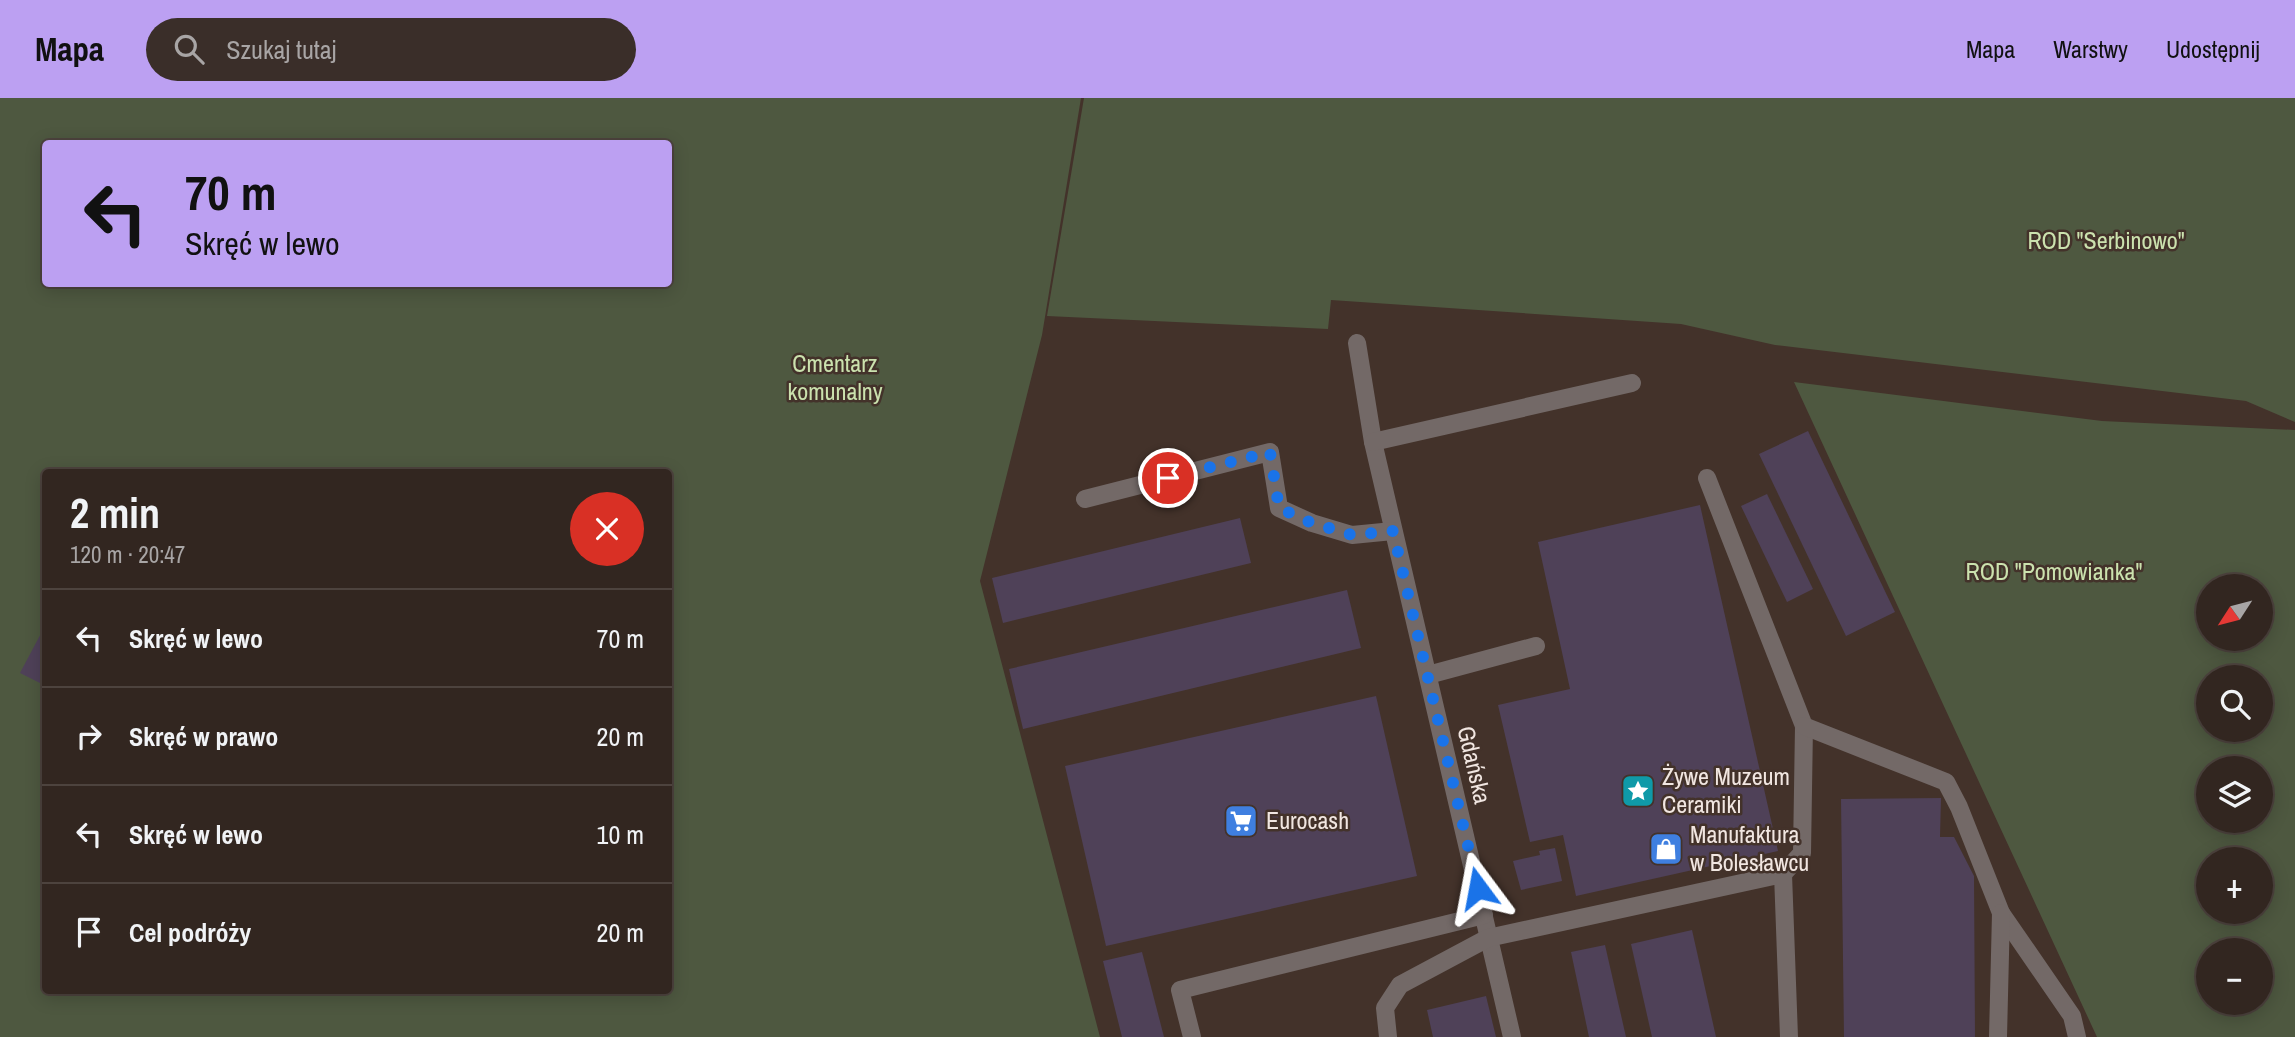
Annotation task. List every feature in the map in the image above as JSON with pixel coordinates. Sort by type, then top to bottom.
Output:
[{"type":"street","name":"Gdańska","points":[[1357,343],[1373,442],[1512,1037]]},
{"type":"street","points":[[1373,442],[1632,383]]},
{"type":"street","points":[[1085,499],[1270,452],[1279,508],[1312,523],[1352,535],[1393,531]]},
{"type":"street","points":[[1388,1037],[1385,1008],[1400,985],[1488,938],[1783,874],[1802,853],[1804,726],[1707,478]]},
{"type":"street","points":[[1428,675],[1536,646]]},
{"type":"street","points":[[1804,726],[1946,782],[1959,807],[2001,913],[2072,1016],[2077,1037]]},
{"type":"street","points":[[1783,874],[1789,1037]]},
{"type":"street","points":[[1998,1037],[2001,913]]},
{"type":"street","points":[[1192,1037],[1180,990],[1484,915]]},
{"type":"green space","name":"Cmentarz komunalny","points":[[0,98],[1081,98],[1042,335],[980,581],[1100,1037],[0,1037]]},
{"type":"green space","name":"ROD \"Serbinowo\"","points":[[1084,98],[2295,98],[2295,422],[2246,401],[1775,345],[1681,324],[1331,300],[1328,329],[1047,316]]},
{"type":"green space","name":"ROD \"Pomowianka\"","points":[[1794,382],[2102,421],[2295,430],[2295,1037],[2097,1037]]},
{"type":"building","points":[[1808,431],[1895,612],[1846,636],[1759,454]]},
{"type":"building","points":[[1767,494],[1813,589],[1787,602],[1741,506]]},
{"type":"building","points":[[1700,505],[1778,851],[1576,896],[1563,835],[1530,842],[1498,705],[1570,689],[1538,542]]},
{"type":"building","points":[[1240,518],[1251,563],[1003,623],[992,578]]},
{"type":"building","points":[[1347,590],[1361,648],[1023,729],[1009,669]]},
{"type":"building","points":[[42,632],[42,684],[20,673]]},
{"type":"building","name":"Eurocash","points":[[1376,696],[1417,876],[1106,946],[1065,766]]},
{"type":"building","points":[[1941,798],[1940,837],[1954,837],[1974,876],[1975,1037],[1844,1037],[1841,799]]},
{"type":"building","points":[[1555,848],[1562,881],[1521,890],[1513,861],[1540,855],[1539,851]]},
{"type":"building","points":[[1692,930],[1716,1037],[1652,1037],[1631,944]]},
{"type":"building","points":[[1605,945],[1626,1037],[1589,1037],[1571,952]]},
{"type":"building","points":[[1142,952],[1164,1037],[1122,1037],[1103,961]]},
{"type":"building","points":[[1486,996],[1496,1037],[1433,1037],[1427,1010]]},
{"type":"place","name":"Żywe Muzeum Ceramiki","points":[[1638,791]]},
{"type":"place","name":"Eurocash","points":[[1241,821]]},
{"type":"place","name":"Manufaktura w Bolesławcu","points":[[1666,849]]},
{"type":"route","points":[[1168,478],[1270,452],[1279,508],[1312,523],[1352,535],[1393,531],[1478,888]]}]
